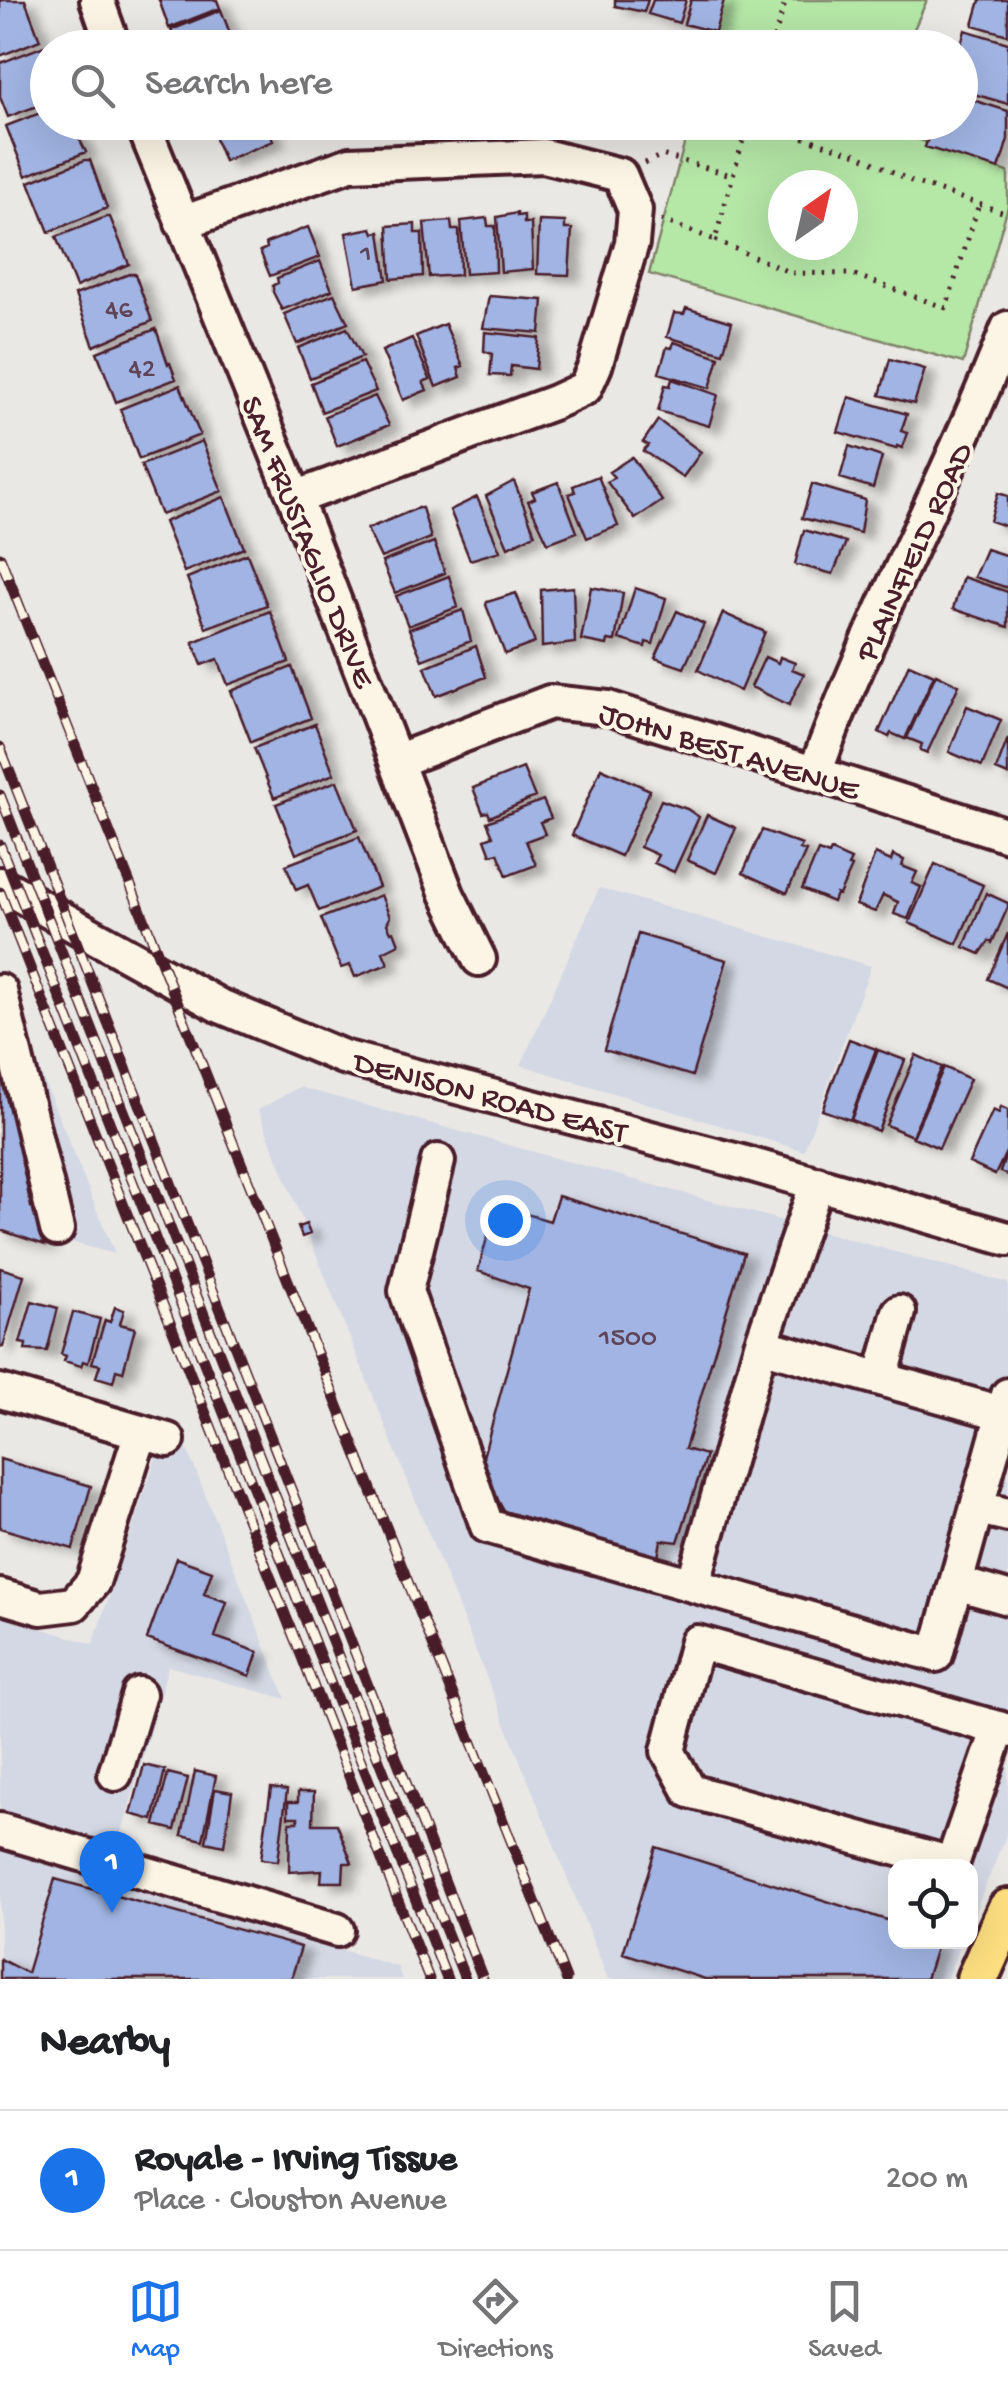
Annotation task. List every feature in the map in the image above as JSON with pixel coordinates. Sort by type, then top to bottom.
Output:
[{"type":"main road","points":[[977,1979],[1002,1922]]},
{"type":"street","points":[[96,0],[107,30]]},
{"type":"street","name":"SAM FRUSTAGLIO DRIVE","points":[[149,140],[296,498],[447,894],[480,959]]},
{"type":"street","points":[[182,223],[350,164],[544,156],[620,175],[635,210],[632,243],[595,366],[584,388],[296,498]]},
{"type":"street","name":"PLAINFIELD ROAD","points":[[815,773],[836,714],[970,422],[1008,328]]},
{"type":"street","name":"JOHN BEST AVENUE","points":[[397,761],[550,702],[608,708],[1008,835]]},
{"type":"street","name":"DENISON ROAD EAST","points":[[0,884],[218,1005],[343,1057],[817,1183],[1008,1239]]},
{"type":"street","points":[[0,991],[57,1229]]},
{"type":"street","points":[[438,1161],[406,1291],[487,1526],[936,1655],[956,1583],[993,1512],[1007,1408],[881,1379],[761,1345]]},
{"type":"street","points":[[692,1585],[761,1345],[817,1183]]},
{"type":"street","points":[[881,1379],[899,1312]]},
{"type":"street","points":[[0,1391],[154,1436],[93,1582],[74,1604],[41,1608],[0,1596]]},
{"type":"street","points":[[956,1583],[1008,1598]]},
{"type":"street","points":[[697,1642],[1003,1729],[952,1864],[690,1791],[668,1751],[697,1642]]},
{"type":"street","points":[[115,1774],[140,1694]]},
{"type":"street","points":[[0,1830],[338,1930]]},
{"type":"path","points":[[777,30],[786,0]]},
{"type":"path","points":[[715,240],[745,140]]},
{"type":"path","points":[[811,140],[858,154],[911,180],[1008,214]]},
{"type":"path","points":[[620,175],[662,155],[734,176]]},
{"type":"path","points":[[635,210],[791,274],[852,274],[946,308],[979,204]]},
{"type":"shaded area","points":[[599,888],[871,966],[804,1151],[521,1065]]},
{"type":"shaded area","points":[[1,976],[115,1254],[0,1223]]},
{"type":"shaded area","points":[[299,1087],[1008,1283],[1008,1831],[978,1904],[978,1859],[888,1859],[888,1949],[959,1949],[946,1979],[608,1979],[258,1110]]},
{"type":"shaded area","points":[[186,1446],[286,1699],[168,1666],[109,1880],[398,1967],[402,1979],[0,1979],[0,1616],[93,1644],[156,1458]]},
{"type":"green space","points":[[723,0],[927,0],[914,30],[715,30]]},
{"type":"green space","points":[[685,140],[920,140],[1008,172],[1008,206],[963,363],[649,274]]},
{"type":"building","points":[[0,0],[25,0],[36,30],[30,30],[30,44],[0,56]]},
{"type":"building","points":[[159,0],[217,0],[220,8],[169,28]]},
{"type":"building","points":[[615,0],[648,0],[644,12],[615,6]]},
{"type":"building","points":[[653,0],[686,0],[679,23],[648,14]]},
{"type":"building","points":[[691,0],[724,0],[716,30],[684,24]]},
{"type":"building","points":[[980,0],[1008,0],[1008,35],[973,25]]},
{"type":"building","points":[[221,10],[229,30],[171,30]]},
{"type":"building","points":[[978,34],[1008,43],[1008,104],[978,95]]},
{"type":"building","points":[[30,51],[30,109],[8,117],[0,97],[0,63]]},
{"type":"building","points":[[978,102],[1008,111],[1008,139],[999,169],[925,147],[927,140],[978,140]]},
{"type":"building","points":[[30,117],[30,140],[80,140],[86,152],[26,176],[6,126]]},
{"type":"building","points":[[216,140],[273,140],[273,141],[224,161]]},
{"type":"building","points":[[90,160],[107,208],[49,232],[29,182]]},
{"type":"building","points":[[524,215],[524,223],[531,223],[533,269],[501,272],[497,217]]},
{"type":"building","points":[[110,217],[129,264],[76,287],[56,237]]},
{"type":"building","points":[[487,218],[488,226],[495,226],[496,272],[465,274],[461,221]]},
{"type":"building","points":[[451,221],[452,230],[459,230],[460,275],[429,277],[424,223]]},
{"type":"building","points":[[539,221],[565,222],[565,229],[572,229],[569,275],[537,274]]},
{"type":"building","points":[[415,224],[415,233],[422,233],[423,276],[391,279],[388,226]]},
{"type":"building","points":[[308,227],[320,257],[270,276],[260,251],[267,248],[266,243]]},
{"type":"building","points":[[372,228],[374,233],[380,232],[387,280],[356,286],[346,233]]},
{"type":"building","points":[[320,261],[332,290],[282,310],[273,292],[277,278]]},
{"type":"building","points":[[135,274],[152,321],[94,346],[75,295]]},
{"type":"building","points":[[334,294],[348,323],[297,344],[284,314]]},
{"type":"building","points":[[489,296],[543,300],[540,333],[483,328]]},
{"type":"building","points":[[686,308],[732,322],[723,353],[667,337],[674,313],[684,314]]},
{"type":"building","points":[[445,324],[463,366],[458,368],[461,377],[436,387],[416,336]]},
{"type":"building","points":[[347,328],[362,357],[310,378],[298,348]]},
{"type":"building","points":[[156,329],[176,379],[116,402],[97,352]]},
{"type":"building","points":[[485,332],[539,338],[536,369],[511,366],[510,376],[490,375],[492,354],[484,351]]},
{"type":"building","points":[[412,338],[430,379],[423,382],[427,390],[403,400],[382,351]]},
{"type":"building","points":[[674,342],[719,357],[710,388],[659,373],[667,347],[672,348]]},
{"type":"building","points":[[890,359],[925,369],[914,404],[880,395]]},
{"type":"building","points":[[362,362],[376,391],[322,412],[311,383]]},
{"type":"building","points":[[672,379],[718,395],[709,426],[658,411],[665,385],[670,386]]},
{"type":"building","points":[[180,385],[200,435],[139,459],[120,409]]},
{"type":"building","points":[[375,396],[389,425],[337,446],[325,416]]},
{"type":"building","points":[[849,397],[907,414],[901,431],[907,433],[902,448],[838,432]]},
{"type":"building","points":[[658,420],[701,452],[683,477],[643,451],[648,445],[643,442]]},
{"type":"building","points":[[202,441],[222,491],[161,515],[141,465]]},
{"type":"building","points":[[849,446],[882,457],[873,488],[840,478]]},
{"type":"building","points":[[632,457],[662,501],[635,519],[607,482],[614,477],[609,472]]},
{"type":"building","points":[[598,476],[618,526],[587,538],[569,494],[575,492],[573,486]]},
{"type":"building","points":[[514,481],[535,534],[508,547],[486,496]]},
{"type":"building","points":[[558,482],[577,532],[548,543],[528,501],[535,498],[532,492]]},
{"type":"building","points":[[812,484],[865,500],[860,533],[802,518]]},
{"type":"building","points":[[998,493],[1008,496],[1008,527],[990,521]]},
{"type":"building","points":[[224,497],[244,548],[184,572],[164,522]]},
{"type":"building","points":[[477,497],[500,551],[470,560],[450,510]]},
{"type":"building","points":[[422,508],[431,538],[381,558],[367,529]]},
{"type":"building","points":[[804,530],[846,542],[833,574],[795,564]]},
{"type":"building","points":[[434,542],[445,573],[395,593],[382,562]]},
{"type":"building","points":[[986,549],[1008,556],[1008,588],[974,577]]},
{"type":"building","points":[[247,554],[267,605],[206,628],[187,578]]},
{"type":"building","points":[[449,576],[458,607],[408,626],[396,596]]},
{"type":"building","points":[[963,577],[1008,592],[1008,627],[953,609]]},
{"type":"building","points":[[573,587],[575,643],[542,647],[541,590]]},
{"type":"building","points":[[591,587],[623,593],[615,641],[608,640],[607,645],[581,640]]},
{"type":"building","points":[[635,588],[666,598],[653,644],[646,642],[645,647],[619,639]]},
{"type":"building","points":[[516,593],[535,643],[505,654],[486,605]]},
{"type":"building","points":[[463,610],[471,641],[422,660],[409,629]]},
{"type":"building","points":[[270,611],[289,662],[228,685],[218,659],[202,665],[193,642]]},
{"type":"building","points":[[677,611],[704,624],[684,668],[655,658]]},
{"type":"building","points":[[723,613],[765,632],[740,691],[698,670]]},
{"type":"building","points":[[476,646],[486,677],[436,696],[425,667]]},
{"type":"building","points":[[765,657],[778,663],[780,657],[795,663],[792,669],[804,674],[789,705],[751,687]]},
{"type":"building","points":[[909,664],[934,675],[905,739],[891,733],[889,737],[879,732]]},
{"type":"building","points":[[292,667],[311,718],[251,742],[231,691]]},
{"type":"building","points":[[936,674],[959,685],[927,753],[920,750],[922,744],[907,738]]},
{"type":"building","points":[[967,706],[1001,720],[982,766],[949,752]]},
{"type":"building","points":[[315,724],[334,774],[274,798],[254,748]]},
{"type":"building","points":[[1008,738],[1008,775],[996,770]]},
{"type":"building","points":[[523,768],[535,797],[490,817],[488,812],[483,813],[473,788]]},
{"type":"building","points":[[601,768],[650,790],[621,856],[572,835]]},
{"type":"building","points":[[337,781],[357,830],[296,854],[276,804]]},
{"type":"building","points":[[543,800],[551,818],[540,822],[545,834],[526,841],[536,865],[507,876],[498,853],[491,855],[485,839],[493,836],[487,822]]},
{"type":"building","points":[[661,800],[699,817],[674,872],[654,863],[658,855],[640,847]]},
{"type":"building","points":[[707,815],[736,828],[716,873],[687,860]]},
{"type":"building","points":[[762,830],[802,845],[800,849],[806,851],[787,893],[743,873]]},
{"type":"building","points":[[359,837],[379,887],[319,911],[308,885],[296,890],[286,865]]},
{"type":"building","points":[[818,851],[829,855],[831,851],[851,860],[848,866],[852,867],[833,902],[802,889]]},
{"type":"building","points":[[875,854],[891,861],[893,855],[904,860],[902,866],[917,872],[912,883],[921,887],[908,919],[894,914],[898,902],[883,895],[875,912],[856,905]]},
{"type":"building","points":[[935,864],[983,885],[957,944],[909,923]]},
{"type":"building","points":[[986,893],[1008,903],[1008,907],[992,943],[989,941],[980,954],[964,947]]},
{"type":"building","points":[[381,895],[390,917],[387,924],[399,944],[383,952],[388,964],[355,977],[350,965],[341,968],[321,918]]},
{"type":"building","points":[[1008,933],[1008,988],[988,979]]},
{"type":"building","points":[[638,934],[727,960],[692,1076],[604,1050]]},
{"type":"building","points":[[849,1039],[876,1049],[850,1120],[822,1110]]},
{"type":"building","points":[[878,1050],[905,1060],[878,1131],[851,1120]]},
{"type":"building","points":[[0,1051],[31,1207],[37,1204],[45,1245],[0,1230]]},
{"type":"building","points":[[916,1055],[942,1067],[912,1136],[886,1125]]},
{"type":"building","points":[[944,1067],[970,1079],[939,1148],[913,1137]]},
{"type":"building","points":[[1001,1107],[1008,1110],[1008,1148],[995,1175],[969,1163],[993,1110],[999,1113]]},
{"type":"building","points":[[1008,1150],[1008,1175],[1000,1172]]},
{"type":"building","points":[[558,1196],[744,1253],[685,1449],[706,1455],[678,1542],[661,1540],[658,1558],[504,1511],[480,1468],[529,1289],[478,1271],[496,1205],[550,1221]]},
{"type":"building","points":[[306,1224],[310,1234],[302,1237],[298,1227]]},
{"type":"building","points":[[0,1268],[24,1275],[3,1347],[0,1346]]},
{"type":"building","points":[[32,1301],[58,1308],[47,1351],[25,1350],[26,1344],[20,1343]]},
{"type":"building","points":[[115,1307],[124,1310],[120,1324],[135,1328],[123,1372],[116,1370],[113,1382],[96,1377],[100,1365],[92,1363],[105,1320],[110,1322]]},
{"type":"building","points":[[73,1312],[100,1319],[88,1363],[83,1361],[81,1366],[64,1361],[66,1356],[61,1354]]},
{"type":"building","points":[[0,1459],[91,1486],[73,1549],[0,1528]]},
{"type":"building","points":[[176,1558],[212,1571],[204,1594],[227,1602],[215,1637],[258,1652],[250,1676],[147,1639]]},
{"type":"building","points":[[144,1765],[165,1770],[153,1820],[131,1814]]},
{"type":"building","points":[[195,1771],[216,1776],[203,1840],[182,1835]]},
{"type":"building","points":[[168,1773],[188,1778],[175,1830],[155,1825]]},
{"type":"building","points":[[271,1788],[287,1790],[278,1861],[261,1859]]},
{"type":"building","points":[[215,1789],[232,1792],[224,1846],[206,1842]]},
{"type":"building","points":[[298,1792],[314,1792],[313,1824],[337,1824],[352,1863],[344,1863],[343,1882],[321,1882],[322,1870],[289,1872],[290,1822],[298,1822],[298,1817],[288,1817],[288,1802],[298,1802]]},
{"type":"building","points":[[656,1847],[888,1920],[888,1949],[936,1949],[926,1979],[705,1979],[623,1953]]},
{"type":"building","points":[[55,1879],[301,1947],[291,1979],[0,1979],[0,1959],[27,1973]]},
{"type":"railway","points":[[0,557],[566,1979]]},
{"type":"railway","points":[[0,747],[483,1979]]},
{"type":"railway","points":[[0,795],[465,1979]]},
{"type":"railway","points":[[0,845],[447,1979]]},
{"type":"railway","points":[[0,892],[429,1979]]},
{"type":"place","name":"Royale - Irving Tissue","points":[[112,1913]]}]
